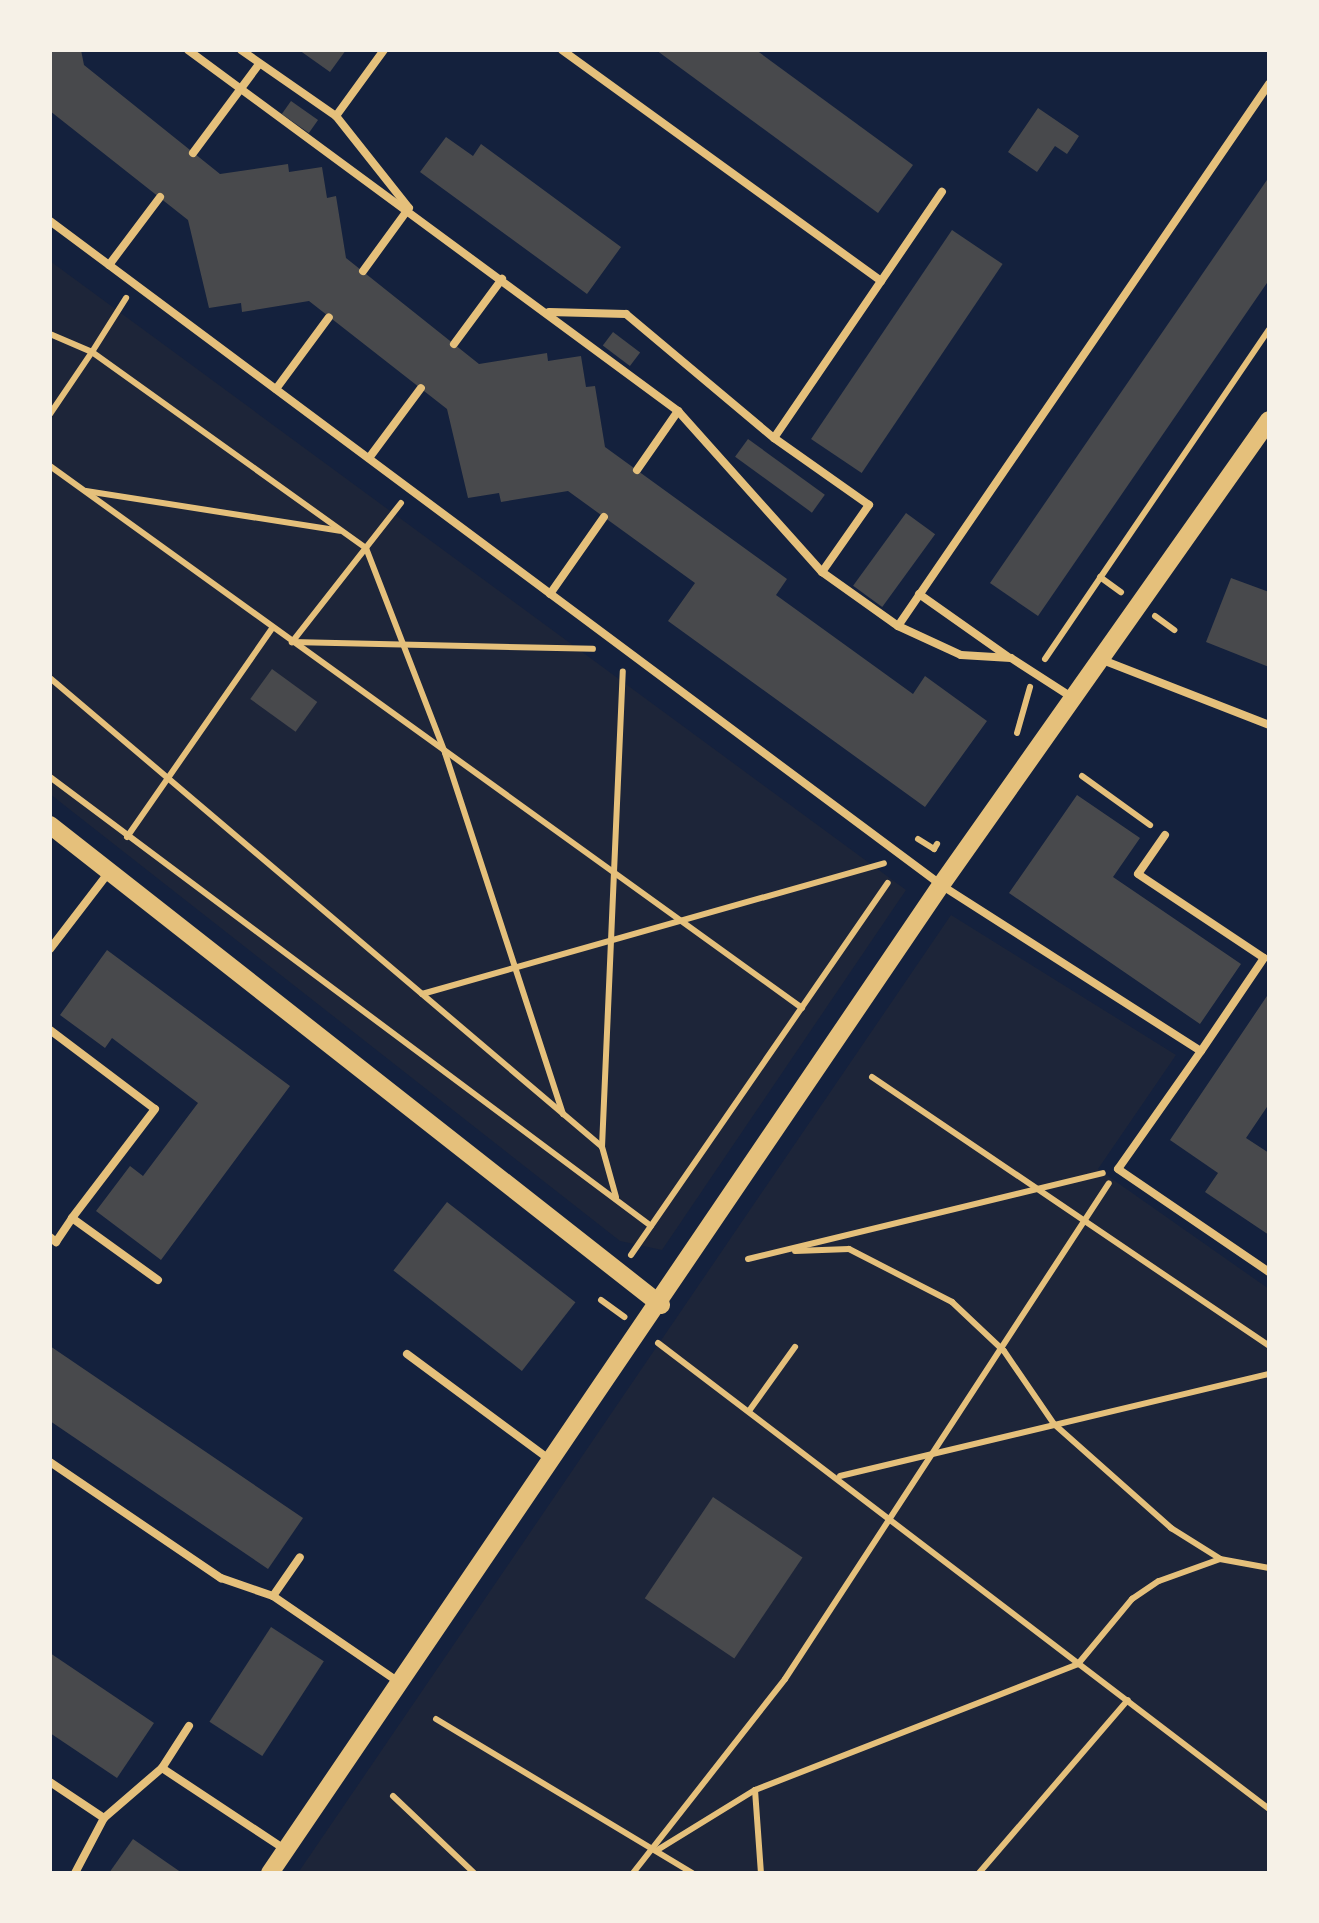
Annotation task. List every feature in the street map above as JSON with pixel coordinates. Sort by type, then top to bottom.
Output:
[{"type":"street","points":[[270,1873],[662,1305],[941,885],[1269,420]]},
{"type":"street","points":[[50,825],[662,1305]]},
{"type":"lane","points":[[188,50],[239,91],[409,208],[678,411],[822,572],[898,626],[961,655],[1011,658]]},
{"type":"lane","points":[[241,50],[336,116],[409,208]]},
{"type":"lane","points":[[336,116],[384,50]]},
{"type":"lane","points":[[562,50],[881,281]]},
{"type":"lane","points":[[193,152],[260,64]]},
{"type":"lane","points":[[898,626],[1269,84]]},
{"type":"lane","points":[[774,438],[942,192]]},
{"type":"lane","points":[[109,264],[160,197]]},
{"type":"lane","points":[[363,272],[409,208]]},
{"type":"lane","points":[[50,220],[941,885],[1202,1051]]},
{"type":"lane","points":[[454,344],[502,278]]},
{"type":"lane","points":[[547,312],[626,314],[774,438],[869,505],[822,572]]},
{"type":"lane","points":[[276,389],[329,317]]},
{"type":"lane","points":[[369,458],[421,388]]},
{"type":"lane","points":[[637,470],[678,411]]},
{"type":"lane","points":[[550,594],[604,517]]},
{"type":"lane","points":[[919,594],[1073,698]]},
{"type":"lane","points":[[1100,659],[1269,725]]},
{"type":"lane","points":[[1165,835],[1138,874],[1264,958],[1118,1169],[1269,1272]]},
{"type":"lane","points":[[50,950],[109,872]]},
{"type":"lane","points":[[50,1030],[155,1108],[56,1242],[50,1238]]},
{"type":"lane","points":[[72,1218],[158,1280]]},
{"type":"lane","points":[[407,1354],[554,1463]]},
{"type":"lane","points":[[50,1462],[221,1578],[273,1596],[401,1684]]},
{"type":"lane","points":[[273,1596],[300,1557]]},
{"type":"lane","points":[[75,1873],[104,1818],[162,1768],[189,1726]]},
{"type":"lane","points":[[162,1768],[286,1850]]},
{"type":"lane","points":[[50,1782],[104,1818]]},
{"type":"path","points":[[50,414],[135,284]]},
{"type":"path","points":[[1008,745],[1035,673],[1269,330]]},
{"type":"path","points":[[50,334],[92,352],[366,548],[445,753],[563,1114]]},
{"type":"path","points":[[50,466],[802,1008]]},
{"type":"path","points":[[292,642],[412,490]]},
{"type":"path","points":[[85,491],[344,532]]},
{"type":"path","points":[[127,836],[272,628]]},
{"type":"path","points":[[292,642],[624,649],[602,1147],[616,1197]]},
{"type":"path","points":[[50,678],[602,1147]]},
{"type":"path","points":[[1082,776],[1165,835]]},
{"type":"path","points":[[50,777],[652,1226]]},
{"type":"path","points":[[918,839],[934,849],[944,834]]},
{"type":"path","points":[[422,994],[905,858]]},
{"type":"path","points":[[642,1240],[888,883]]},
{"type":"path","points":[[872,1076],[1034,1190],[1269,1346]]},
{"type":"path","points":[[748,1258],[1118,1169]]},
{"type":"path","points":[[633,1873],[654,1852],[895,1518],[1118,1169]]},
{"type":"path","points":[[779,1251],[849,1249],[952,1302],[1004,1350],[1054,1424],[1171,1528],[1220,1559],[1269,1568]]},
{"type":"path","points":[[601,1300],[895,1518],[1269,1809]]},
{"type":"path","points":[[750,1411],[796,1347]]},
{"type":"path","points":[[839,1476],[1269,1374]]},
{"type":"path","points":[[654,1852],[756,1790],[1078,1664],[1132,1600],[1158,1581],[1220,1559]]},
{"type":"path","points":[[979,1873],[1128,1700]]},
{"type":"path","points":[[436,1719],[692,1873]]},
{"type":"path","points":[[756,1790],[761,1873]]},
{"type":"path","points":[[393,1796],[474,1873]]},
{"type":"shaded area","points":[[50,261],[906,890],[662,1250],[620,1241],[50,794]]},
{"type":"shaded area","points":[[951,915],[1176,1055],[1098,1169],[1269,1289],[1269,1873],[298,1873]]},
{"type":"building","points":[[50,50],[81,50],[84,65],[220,174],[288,164],[289,172],[322,167],[327,198],[336,196],[346,258],[479,364],[547,353],[548,361],[581,356],[586,387],[595,386],[605,447],[787,579],[776,595],[913,694],[925,676],[987,721],[925,807],[668,621],[695,583],[568,491],[501,502],[499,493],[468,498],[447,409],[309,301],[242,312],[241,303],[209,308],[188,220],[50,111]]},
{"type":"building","points":[[299,50],[346,50],[330,72]]},
{"type":"building","points":[[656,50],[756,50],[913,165],[878,213]]},
{"type":"building","points":[[291,101],[318,120],[309,133],[282,114]]},
{"type":"building","points":[[1038,108],[1079,136],[1067,154],[1055,146],[1037,172],[1008,152]]},
{"type":"building","points":[[446,137],[473,156],[481,144],[621,247],[587,294],[420,172]]},
{"type":"building","points":[[1269,177],[1269,280],[1038,616],[990,583]]},
{"type":"building","points":[[952,230],[1003,264],[862,473],[811,439]]},
{"type":"building","points":[[613,332],[640,352],[630,366],[603,346]]},
{"type":"building","points":[[748,439],[825,495],[812,513],[735,457]]},
{"type":"building","points":[[906,513],[935,534],[882,607],[853,586]]},
{"type":"building","points":[[1231,578],[1269,592],[1269,667],[1206,642]]},
{"type":"building","points":[[272,669],[317,702],[296,732],[250,699]]},
{"type":"building","points":[[1077,795],[1140,838],[1113,877],[1241,964],[1200,1024],[1009,893]]},
{"type":"building","points":[[107,950],[290,1086],[161,1260],[96,1211],[130,1166],[143,1176],[198,1103],[112,1038],[105,1048],[60,1015]]},
{"type":"building","points":[[1269,993],[1269,1104],[1246,1138],[1269,1153],[1269,1235],[1205,1192],[1218,1173],[1170,1140]]},
{"type":"building","points":[[447,1202],[575,1302],[522,1371],[393,1271]]},
{"type":"building","points":[[50,1346],[303,1518],[268,1569],[50,1421]]},
{"type":"building","points":[[713,1497],[803,1557],[734,1659],[645,1598]]},
{"type":"building","points":[[271,1627],[324,1661],[262,1756],[209,1722]]},
{"type":"building","points":[[50,1653],[154,1723],[117,1778],[50,1733]]},
{"type":"building","points":[[133,1839],[182,1873],[109,1873]]}]
